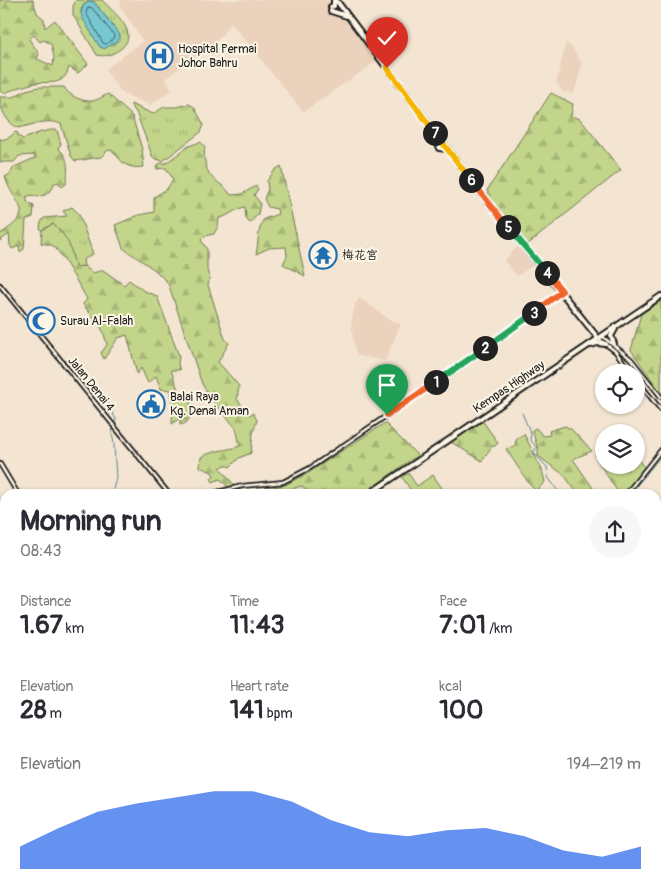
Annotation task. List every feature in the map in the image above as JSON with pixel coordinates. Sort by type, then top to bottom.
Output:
[{"type":"main road","points":[[335,0],[334,6],[331,9],[348,17]]},
{"type":"main road","points":[[335,0],[447,149],[593,332],[600,337]]},
{"type":"main road","points":[[439,148],[447,149]]},
{"type":"main road","name":"Kempas Highway","points":[[376,489],[661,296]]},
{"type":"main road","points":[[614,344],[611,338],[612,333],[618,325]]},
{"type":"main road","points":[[589,326],[598,332],[607,332]]},
{"type":"main road","points":[[587,346],[592,336],[589,326]]},
{"type":"main road","points":[[587,346],[597,343],[606,344]]},
{"type":"street","name":"Jalan Denai 4","points":[[0,285],[165,489]]},
{"type":"street","points":[[230,489],[283,482],[310,468],[499,339],[562,291]]},
{"type":"street","points":[[600,337],[614,344],[631,359],[661,397]]},
{"type":"street","points":[[600,337],[615,351],[625,364]]},
{"type":"street","points":[[645,390],[661,410]]},
{"type":"street","points":[[630,489],[661,450]]},
{"type":"street","points":[[0,464],[15,489]]},
{"type":"shaded area","points":[[121,0],[329,0],[377,61],[303,112],[231,22],[219,39],[165,79],[172,90],[150,105],[122,93],[105,70],[143,41],[120,6]]},
{"type":"shaded area","points":[[566,43],[571,46],[582,64],[574,94],[563,92],[556,83]]},
{"type":"shaded area","points":[[518,246],[534,265],[517,276],[504,261]]},
{"type":"shaded area","points":[[360,298],[389,319],[401,324],[385,361],[356,355],[351,325],[355,304]]},
{"type":"green space","points":[[0,0],[33,0],[37,13],[44,19],[45,28],[55,20],[88,64],[78,73],[69,67],[63,79],[59,81],[31,84],[4,93],[0,91]],"holes":[[[34,35],[40,42],[44,40],[51,44],[54,57],[53,66],[37,59],[39,54],[29,39]]]},
{"type":"green space","points":[[76,0],[102,0],[124,24],[128,37],[125,44],[111,54],[97,55],[73,15],[73,6]],"holes":[[[94,2],[120,35],[120,39],[101,48],[81,13],[85,3]]]},
{"type":"green space","points":[[39,87],[64,87],[72,96],[89,101],[108,94],[132,116],[142,149],[144,167],[126,165],[113,151],[108,150],[101,157],[75,161],[71,156],[61,124],[45,122],[18,128],[10,122],[4,115],[0,97],[13,97],[26,90]]},
{"type":"green space","points":[[551,93],[573,104],[571,116],[580,119],[621,170],[527,245],[484,195]]},
{"type":"green space","points":[[131,104],[153,114],[164,107],[177,107],[189,104],[194,107],[204,125],[201,132],[163,161],[153,158],[136,112]]},
{"type":"green space","points":[[51,130],[57,130],[61,144],[58,148],[65,156],[68,169],[66,184],[62,187],[58,182],[53,184],[53,188],[45,195],[26,197],[28,203],[34,206],[33,217],[26,220],[24,249],[20,252],[19,246],[12,249],[9,234],[0,241],[0,234],[12,226],[21,214],[18,202],[5,177],[10,174],[14,167],[35,158],[34,155],[19,156],[14,162],[0,162],[0,138],[2,140],[10,137],[15,132],[23,139]]},
{"type":"green space","points":[[200,142],[205,146],[206,165],[212,178],[231,195],[242,194],[256,186],[258,189],[254,195],[260,203],[258,214],[250,223],[246,219],[245,207],[241,208],[219,218],[214,234],[205,236],[201,240],[207,249],[207,270],[210,279],[208,285],[225,339],[229,343],[218,362],[239,386],[237,399],[249,415],[253,413],[257,420],[253,433],[251,453],[239,458],[230,467],[225,465],[220,468],[235,486],[228,487],[220,479],[213,482],[211,478],[214,476],[212,472],[200,467],[201,457],[240,446],[236,428],[212,400],[202,384],[168,283],[155,270],[123,248],[115,225],[139,215],[154,212],[154,197],[167,189],[173,179],[166,168],[157,169],[156,166],[166,163],[189,146]]},
{"type":"green space","points":[[281,166],[305,276],[283,264],[287,256],[286,247],[269,248],[256,254],[259,231],[264,219],[278,214],[277,209],[268,207],[264,199],[268,189],[267,181],[275,170]]},
{"type":"green space","points":[[72,207],[79,214],[93,254],[83,260],[84,266],[77,267],[72,259],[70,248],[53,224],[42,230],[40,229],[44,218],[67,216],[63,211]]},
{"type":"green space","points":[[53,224],[67,240],[77,267],[84,266],[93,273],[103,270],[124,285],[129,280],[144,291],[157,296],[179,356],[178,365],[180,370],[171,370],[181,398],[186,397],[195,410],[186,423],[180,425],[180,418],[172,424],[173,404],[171,390],[161,389],[156,376],[148,383],[141,368],[137,374],[127,335],[118,338],[104,359],[101,353],[107,345],[101,328],[83,304],[87,299],[56,249],[52,245],[41,243],[42,230]]},
{"type":"green space","points":[[661,301],[661,393],[645,370],[645,364],[641,364],[631,350],[641,314]]},
{"type":"green space","points":[[482,420],[498,443],[492,446],[482,461],[451,442]]},
{"type":"green space","points":[[385,423],[419,457],[412,459],[370,489],[305,489],[302,486],[294,489],[262,489],[285,485],[308,473]]},
{"type":"green space","points":[[565,426],[571,429],[592,451],[573,459],[594,489],[574,489],[564,475],[538,456],[538,449],[532,430],[536,428],[543,436],[550,435],[549,431]]},
{"type":"green space","points":[[524,434],[542,470],[545,482],[538,489],[534,489],[530,485],[506,449],[514,447],[517,438]]},
{"type":"green space","points":[[408,473],[417,486],[433,475],[443,489],[410,489],[402,477]]},
{"type":"green space","points":[[606,474],[639,474],[627,489],[616,489]]},
{"type":"water","points":[[89,1],[94,2],[120,35],[118,41],[104,49],[99,46],[81,13],[83,6]]},
{"type":"waterway","points":[[106,401],[116,419],[112,433],[116,478],[113,489]]},
{"type":"waterway","points":[[522,413],[531,434],[530,439],[536,447],[534,453],[547,467],[548,477],[556,489]]},
{"type":"waterway","points":[[634,489],[661,456]]},
{"type":"place","name":"Hospital Permai Johor Bahru","points":[[159,56]]},
{"type":"place","name":"梅花宫","points":[[323,255]]},
{"type":"place","name":"Surau Al-Falah","points":[[41,321]]},
{"type":"place","name":"Balai Raya Kg. Denai Aman","points":[[151,404]]},
{"type":"route","points":[[387,68],[474,184],[562,291],[499,339],[387,415]]}]
